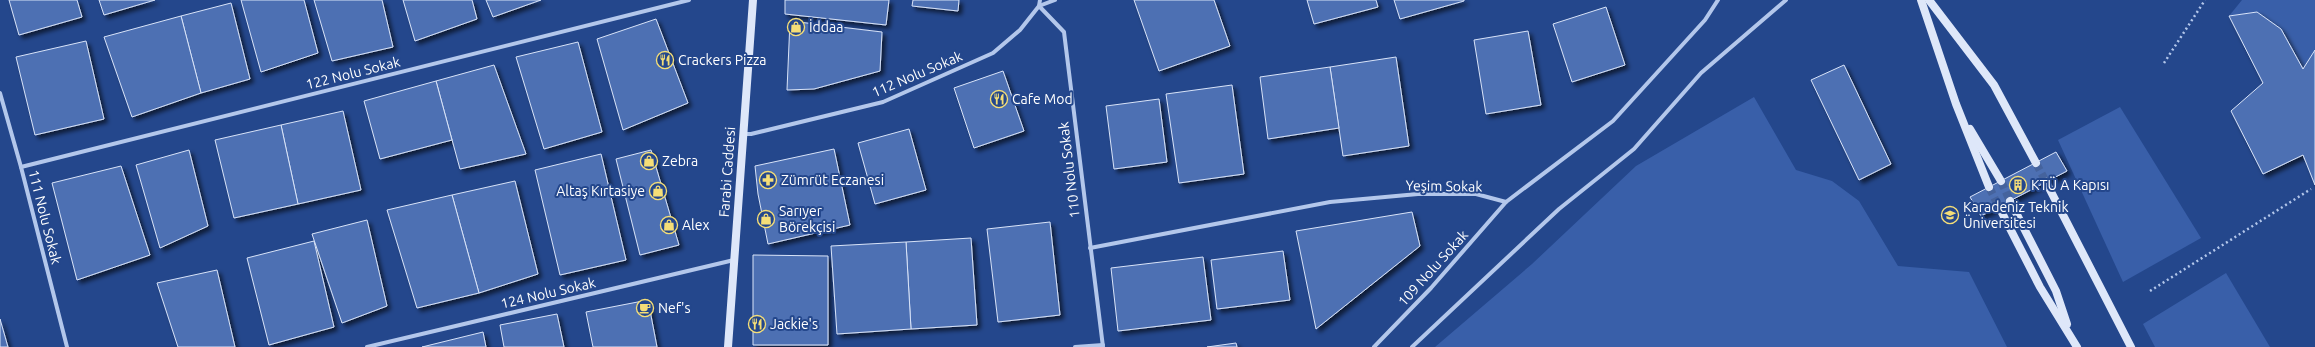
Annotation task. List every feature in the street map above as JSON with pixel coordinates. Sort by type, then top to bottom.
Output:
[{"type":"street","name":"122 Nolu Sokak","points":[[21,167],[689,0]]},
{"type":"street","name":"Farabi Caddesi","points":[[728,347],[753,0]]},
{"type":"street","points":[[1039,6],[1040,0]]},
{"type":"street","points":[[1039,6],[1055,0]]},
{"type":"street","points":[[1506,202],[1613,121],[1705,20],[1718,0]]},
{"type":"street","points":[[1412,347],[1559,209],[1634,149],[1701,73],[1786,0]]},
{"type":"street","points":[[1921,0],[1956,104],[1989,187]]},
{"type":"street","points":[[1929,0],[1994,85],[2036,163]]},
{"type":"street","name":"112 Nolu Sokak","points":[[743,134],[759,132],[883,102],[993,53],[1020,30],[1039,6]]},
{"type":"street","name":"110 Nolu Sokak","points":[[1039,6],[1064,32],[1103,346]]},
{"type":"street","name":"111 Nolu Sokak","points":[[0,93],[21,167],[67,347]]},
{"type":"street","points":[[1956,104],[2001,181]]},
{"type":"street","points":[[2046,182],[2130,347]]},
{"type":"street","name":"Yeşim Sokak","points":[[1090,248],[1330,202],[1426,194],[1476,194],[1506,202]]},
{"type":"street","points":[[2010,201],[2056,291],[2070,334]]},
{"type":"street","name":"109 Nolu Sokak","points":[[1374,347],[1431,288],[1506,202]]},
{"type":"street","points":[[1999,207],[2040,287],[2077,347]]},
{"type":"street","name":"124 Nolu Sokak","points":[[367,347],[734,260]]},
{"type":"street","points":[[1075,347],[1103,346]]},
{"type":"path","points":[[2164,63],[2205,0]]},
{"type":"path","points":[[2150,291],[2311,190]]},
{"type":"shaded area","points":[[2242,0],[2315,0],[2315,50],[2303,69],[2281,29],[2257,12],[2229,16]]},
{"type":"shaded area","points":[[1754,97],[1796,170],[1832,181],[1859,201],[1898,266],[1969,272],[2007,347],[1435,347],[1532,264],[1636,166]]},
{"type":"shaded area","points":[[2120,107],[2201,238],[2123,282],[2058,140]]},
{"type":"shaded area","points":[[2226,273],[2270,347],[2155,347],[2143,324]]},
{"type":"building","points":[[9,0],[77,0],[82,17],[19,35]]},
{"type":"building","points":[[99,0],[155,0],[104,15]]},
{"type":"building","points":[[241,0],[304,0],[318,53],[261,72]]},
{"type":"building","points":[[314,0],[382,0],[393,47],[332,61]]},
{"type":"building","points":[[403,0],[472,0],[477,19],[415,41]]},
{"type":"building","points":[[486,0],[541,0],[493,17]]},
{"type":"building","points":[[785,0],[889,0],[886,25],[785,14]]},
{"type":"building","points":[[913,0],[959,0],[958,11],[912,6]]},
{"type":"building","points":[[1134,0],[1214,0],[1230,46],[1159,71]]},
{"type":"building","points":[[1307,0],[1376,0],[1378,7],[1314,24]]},
{"type":"building","points":[[1394,0],[1464,0],[1464,1],[1400,19]]},
{"type":"building","points":[[231,3],[250,79],[201,93],[181,16]]},
{"type":"building","points":[[1606,7],[1625,65],[1572,82],[1553,24]]},
{"type":"building","points":[[2257,12],[2281,29],[2303,69],[2315,50],[2315,185],[2303,155],[2263,174],[2231,111],[2263,83],[2229,16]]},
{"type":"building","points":[[181,16],[201,93],[132,117],[104,37]]},
{"type":"building","points":[[656,19],[688,103],[623,130],[597,39]]},
{"type":"building","points":[[790,21],[882,32],[880,71],[814,89],[787,90]]},
{"type":"building","points":[[1528,31],[1541,105],[1486,114],[1474,40]]},
{"type":"building","points":[[86,41],[104,119],[35,135],[16,57]]},
{"type":"building","points":[[578,42],[602,132],[544,149],[516,57]]},
{"type":"building","points":[[1396,57],[1409,146],[1343,156],[1330,67]]},
{"type":"building","points":[[494,65],[526,154],[460,169],[436,81]]},
{"type":"building","points":[[1844,65],[1891,164],[1859,180],[1811,80]]},
{"type":"building","points":[[1330,67],[1339,128],[1268,139],[1260,77]]},
{"type":"building","points":[[1003,71],[1024,131],[974,148],[954,88]]},
{"type":"building","points":[[436,81],[452,140],[380,159],[364,101]]},
{"type":"building","points":[[1232,85],[1244,174],[1179,183],[1166,94]]},
{"type":"building","points":[[1159,99],[1167,162],[1114,169],[1106,106]]},
{"type":"building","points":[[343,111],[361,190],[298,204],[281,125]]},
{"type":"building","points":[[281,125],[298,204],[234,218],[215,140]]},
{"type":"building","points":[[909,129],[926,190],[875,204],[858,143]]},
{"type":"building","points":[[834,149],[850,225],[768,244],[758,194],[755,166]]},
{"type":"building","points":[[189,150],[208,226],[160,248],[136,165]]},
{"type":"building","points":[[651,150],[679,245],[640,255],[616,159]]},
{"type":"building","name":"KTÜ A Kapısı","points":[[2056,152],[2067,171],[1981,216],[1970,197]]},
{"type":"building","points":[[601,154],[626,260],[560,275],[535,170]]},
{"type":"building","points":[[121,166],[150,255],[77,280],[52,183]]},
{"type":"building","points":[[515,181],[538,274],[479,293],[452,195]]},
{"type":"building","points":[[452,195],[479,293],[417,308],[387,210]]},
{"type":"building","points":[[1412,212],[1420,246],[1316,329],[1296,231]]},
{"type":"building","points":[[367,220],[387,306],[342,323],[312,234]]},
{"type":"building","points":[[1050,222],[1060,315],[998,322],[987,229]]},
{"type":"building","points":[[971,238],[977,325],[911,329],[906,242]]},
{"type":"building","points":[[314,241],[334,327],[269,345],[247,258]]},
{"type":"building","points":[[906,242],[911,329],[837,334],[831,246]]},
{"type":"building","points":[[1283,251],[1290,300],[1217,309],[1211,260]]},
{"type":"building","points":[[753,255],[828,256],[828,345],[753,345]]},
{"type":"building","points":[[1203,257],[1211,320],[1118,331],[1111,268]]},
{"type":"building","points":[[217,270],[235,347],[178,347],[157,283]]},
{"type":"building","points":[[648,300],[657,347],[593,347],[586,312]]},
{"type":"building","points":[[557,314],[564,347],[504,347],[500,325]]},
{"type":"building","points":[[0,319],[8,347],[0,347]]},
{"type":"building","points":[[483,332],[486,347],[422,347]]},
{"type":"building","points":[[1236,343],[1237,347],[1207,347]]},
{"type":"tunnel","points":[[2036,163],[2046,182]]},
{"type":"tunnel","points":[[2001,181],[2010,201]]},
{"type":"tunnel","points":[[1989,187],[1999,207]]},
{"type":"place","name":"İddaa","points":[[796,27]]},
{"type":"place","name":"Crackers Pizza","points":[[665,60]]},
{"type":"place","name":"Cafe Mod","points":[[999,99]]},
{"type":"place","name":"Zebra","points":[[649,161]]},
{"type":"place","name":"Zümrüt Eczanesi","points":[[768,180]]},
{"type":"place","name":"KTÜ A Kapısı","points":[[2018,185]]},
{"type":"place","name":"Altaş Kırtasiye","points":[[658,191]]},
{"type":"place","name":"Karadeniz Teknik Üniversitesi","points":[[1950,215]]},
{"type":"place","name":"Sarıyer Börekçisi","points":[[766,219]]},
{"type":"place","name":"Alex","points":[[669,225]]},
{"type":"place","name":"Nef's","points":[[645,308]]},
{"type":"place","name":"Jackie's","points":[[757,324]]}]
